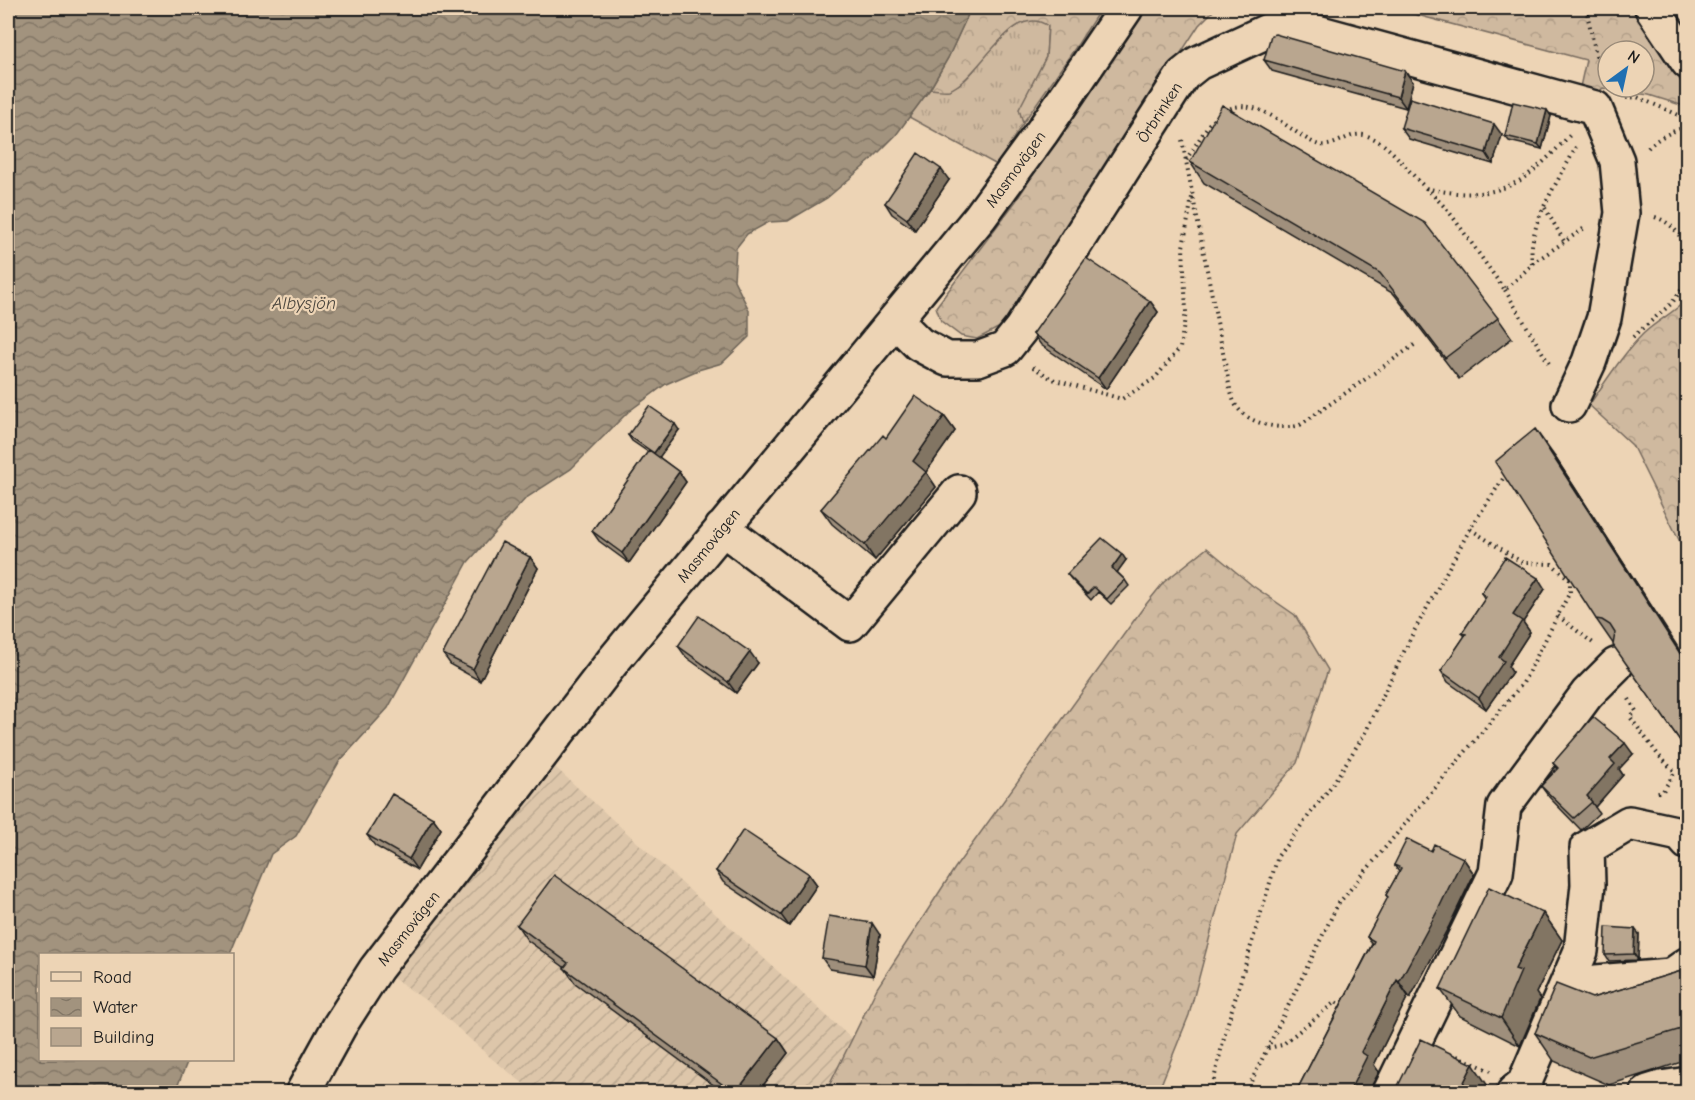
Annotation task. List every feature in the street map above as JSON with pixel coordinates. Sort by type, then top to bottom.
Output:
[{"type":"street","name":"Masmovägen","points":[[303,1092],[340,1025],[376,969],[613,661],[980,217],[1042,132],[1126,8]]},
{"type":"street","points":[[1652,8],[1688,62]]},
{"type":"street","name":"Örbrinken","points":[[1005,349],[1021,329],[1183,75],[1198,63],[1276,27],[1294,26],[1595,108]]},
{"type":"street","points":[[1569,405],[1589,362],[1604,318],[1622,213],[1617,161],[1595,108]]},
{"type":"street","points":[[895,320],[919,344],[947,359],[978,359],[1005,349]]},
{"type":"street","points":[[722,528],[850,624],[959,492]]},
{"type":"street","points":[[1390,1092],[1496,873],[1504,806],[1587,694],[1616,665]]},
{"type":"street","points":[[1527,1090],[1581,951],[1588,885],[1587,848],[1629,823],[1680,834],[1688,843]]},
{"type":"street","points":[[1565,989],[1596,982],[1671,976],[1688,964]]},
{"type":"street","points":[[1648,1092],[1688,1084]]},
{"type":"path","points":[[1586,8],[1596,55]]},
{"type":"path","points":[[1426,188],[1444,193],[1475,194],[1514,184],[1550,156],[1595,108],[1612,99]]},
{"type":"path","points":[[1642,99],[1688,119]]},
{"type":"path","points":[[1186,160],[1209,124],[1232,107],[1240,105],[1258,108],[1289,129],[1323,146],[1330,146],[1354,135],[1369,136],[1383,144],[1448,211],[1504,290],[1557,377],[1569,405]]},
{"type":"path","points":[[1532,265],[1530,251],[1532,239],[1545,207],[1595,108]]},
{"type":"path","points":[[1157,116],[1175,127],[1182,136],[1230,389],[1237,408],[1244,415],[1282,427],[1300,425],[1417,343]]},
{"type":"path","points":[[1653,143],[1674,130],[1688,126]]},
{"type":"path","points":[[1005,349],[1052,379],[1122,399],[1155,378],[1180,348],[1186,312],[1183,247],[1193,194]]},
{"type":"path","points":[[1545,207],[1564,241]]},
{"type":"path","points":[[1504,290],[1564,241],[1594,223],[1622,213],[1636,212],[1665,220],[1682,236],[1688,252]]},
{"type":"path","points":[[1589,362],[1639,333],[1672,303],[1686,283],[1688,270]]},
{"type":"path","points":[[1211,1092],[1226,1029],[1278,856],[1332,785],[1364,735],[1412,634],[1470,529],[1509,469]]},
{"type":"path","points":[[1246,1092],[1338,904],[1523,683],[1570,592],[1570,580],[1552,564],[1523,563],[1470,529]]},
{"type":"path","points":[[1267,1048],[1282,1045],[1335,1002],[1344,1006]]},
{"type":"path","points":[[1416,1040],[1527,1090]]},
{"type":"shaded area","points":[[554,766],[852,1039],[826,1092],[534,1092],[491,1058],[431,1004],[393,978]]},
{"type":"green space","points":[[971,8],[1101,8],[1023,123],[1019,109],[1046,57],[1048,26],[1035,21],[1022,24],[1009,32],[960,83],[949,90],[930,89],[948,58]]},
{"type":"green space","points":[[1140,8],[1216,8],[1199,25],[1004,325],[977,339],[961,336],[941,321],[936,307],[1016,201]]},
{"type":"green space","points":[[1391,8],[1634,8],[1654,39],[1596,39],[1596,94],[1580,87],[1586,60]]},
{"type":"green space","points":[[1026,19],[1039,19],[1048,26],[1046,57],[1020,109],[1023,123],[997,165],[909,117],[930,89],[954,87],[962,82],[999,40]]},
{"type":"green space","points":[[1656,42],[1687,91],[1687,107],[1656,97]]},
{"type":"green space","points":[[1687,299],[1687,556],[1632,445],[1589,405],[1635,342]]},
{"type":"green space","points":[[1207,548],[1253,586],[1295,615],[1328,670],[1297,763],[1237,834],[1189,1015],[1158,1092],[826,1092],[877,988],[955,868],[1143,608],[1164,582]]},
{"type":"water","name":"Albysjön","points":[[8,8],[971,8],[948,58],[930,89],[896,135],[827,198],[788,221],[769,222],[747,234],[736,248],[734,280],[749,310],[749,337],[722,363],[698,370],[666,384],[628,412],[571,469],[526,498],[468,562],[388,708],[339,762],[296,836],[271,854],[230,953],[39,953],[39,1061],[188,1061],[175,1092],[8,1092]]},
{"type":"building","points":[[1275,34],[1405,71],[1398,97],[1264,60],[1271,35]]},
{"type":"building","points":[[1410,98],[1494,124],[1486,153],[1401,128]]},
{"type":"building","points":[[1513,102],[1547,110],[1538,144],[1505,136]]},
{"type":"building","points":[[1222,105],[1425,223],[1498,318],[1445,358],[1380,273],[1190,162]]},
{"type":"building","points":[[918,153],[941,169],[907,219],[885,203]]},
{"type":"building","points":[[1086,258],[1150,301],[1098,378],[1033,334]]},
{"type":"building","points":[[915,396],[944,416],[913,461],[926,472],[865,545],[821,509],[883,435],[886,438]]},
{"type":"building","points":[[649,406],[675,424],[654,453],[628,435]]},
{"type":"building","points":[[1535,429],[1688,666],[1688,752],[1613,645],[1615,633],[1610,625],[1596,619],[1495,462]]},
{"type":"building","points":[[649,450],[679,472],[622,553],[592,531]]},
{"type":"building","points":[[1102,538],[1122,554],[1112,568],[1125,580],[1107,599],[1094,587],[1087,594],[1067,574]]},
{"type":"building","points":[[502,542],[530,557],[473,669],[443,654]]},
{"type":"building","points":[[1505,557],[1538,578],[1513,615],[1522,621],[1499,657],[1504,661],[1479,698],[1441,671],[1466,634],[1462,633],[1486,597],[1481,593]]},
{"type":"building","points":[[699,616],[750,652],[728,682],[678,646]]},
{"type":"building","points":[[1593,717],[1625,743],[1610,759],[1615,764],[1587,796],[1592,802],[1574,818],[1541,786],[1558,768],[1553,763]]},
{"type":"building","points":[[392,794],[433,818],[409,859],[367,835]]},
{"type":"building","points":[[743,830],[809,874],[781,915],[716,871]]},
{"type":"building","points":[[1407,839],[1431,851],[1434,844],[1463,858],[1438,910],[1399,982],[1397,980],[1361,1052],[1367,1056],[1349,1092],[1296,1092],[1374,941],[1367,937],[1401,868],[1394,865]]},
{"type":"building","points":[[554,875],[778,1038],[736,1092],[564,968],[568,963],[517,925]]},
{"type":"building","points":[[1489,887],[1543,913],[1515,969],[1521,971],[1501,1018],[1440,989]]},
{"type":"building","points":[[829,916],[872,923],[865,965],[822,958]]},
{"type":"building","points":[[1606,927],[1635,929],[1634,954],[1605,955]]},
{"type":"building","points":[[1688,969],[1688,1027],[1589,1057],[1535,1033],[1556,984],[1592,998]]},
{"type":"building","points":[[1421,1039],[1473,1064],[1459,1092],[1395,1092]]}]
